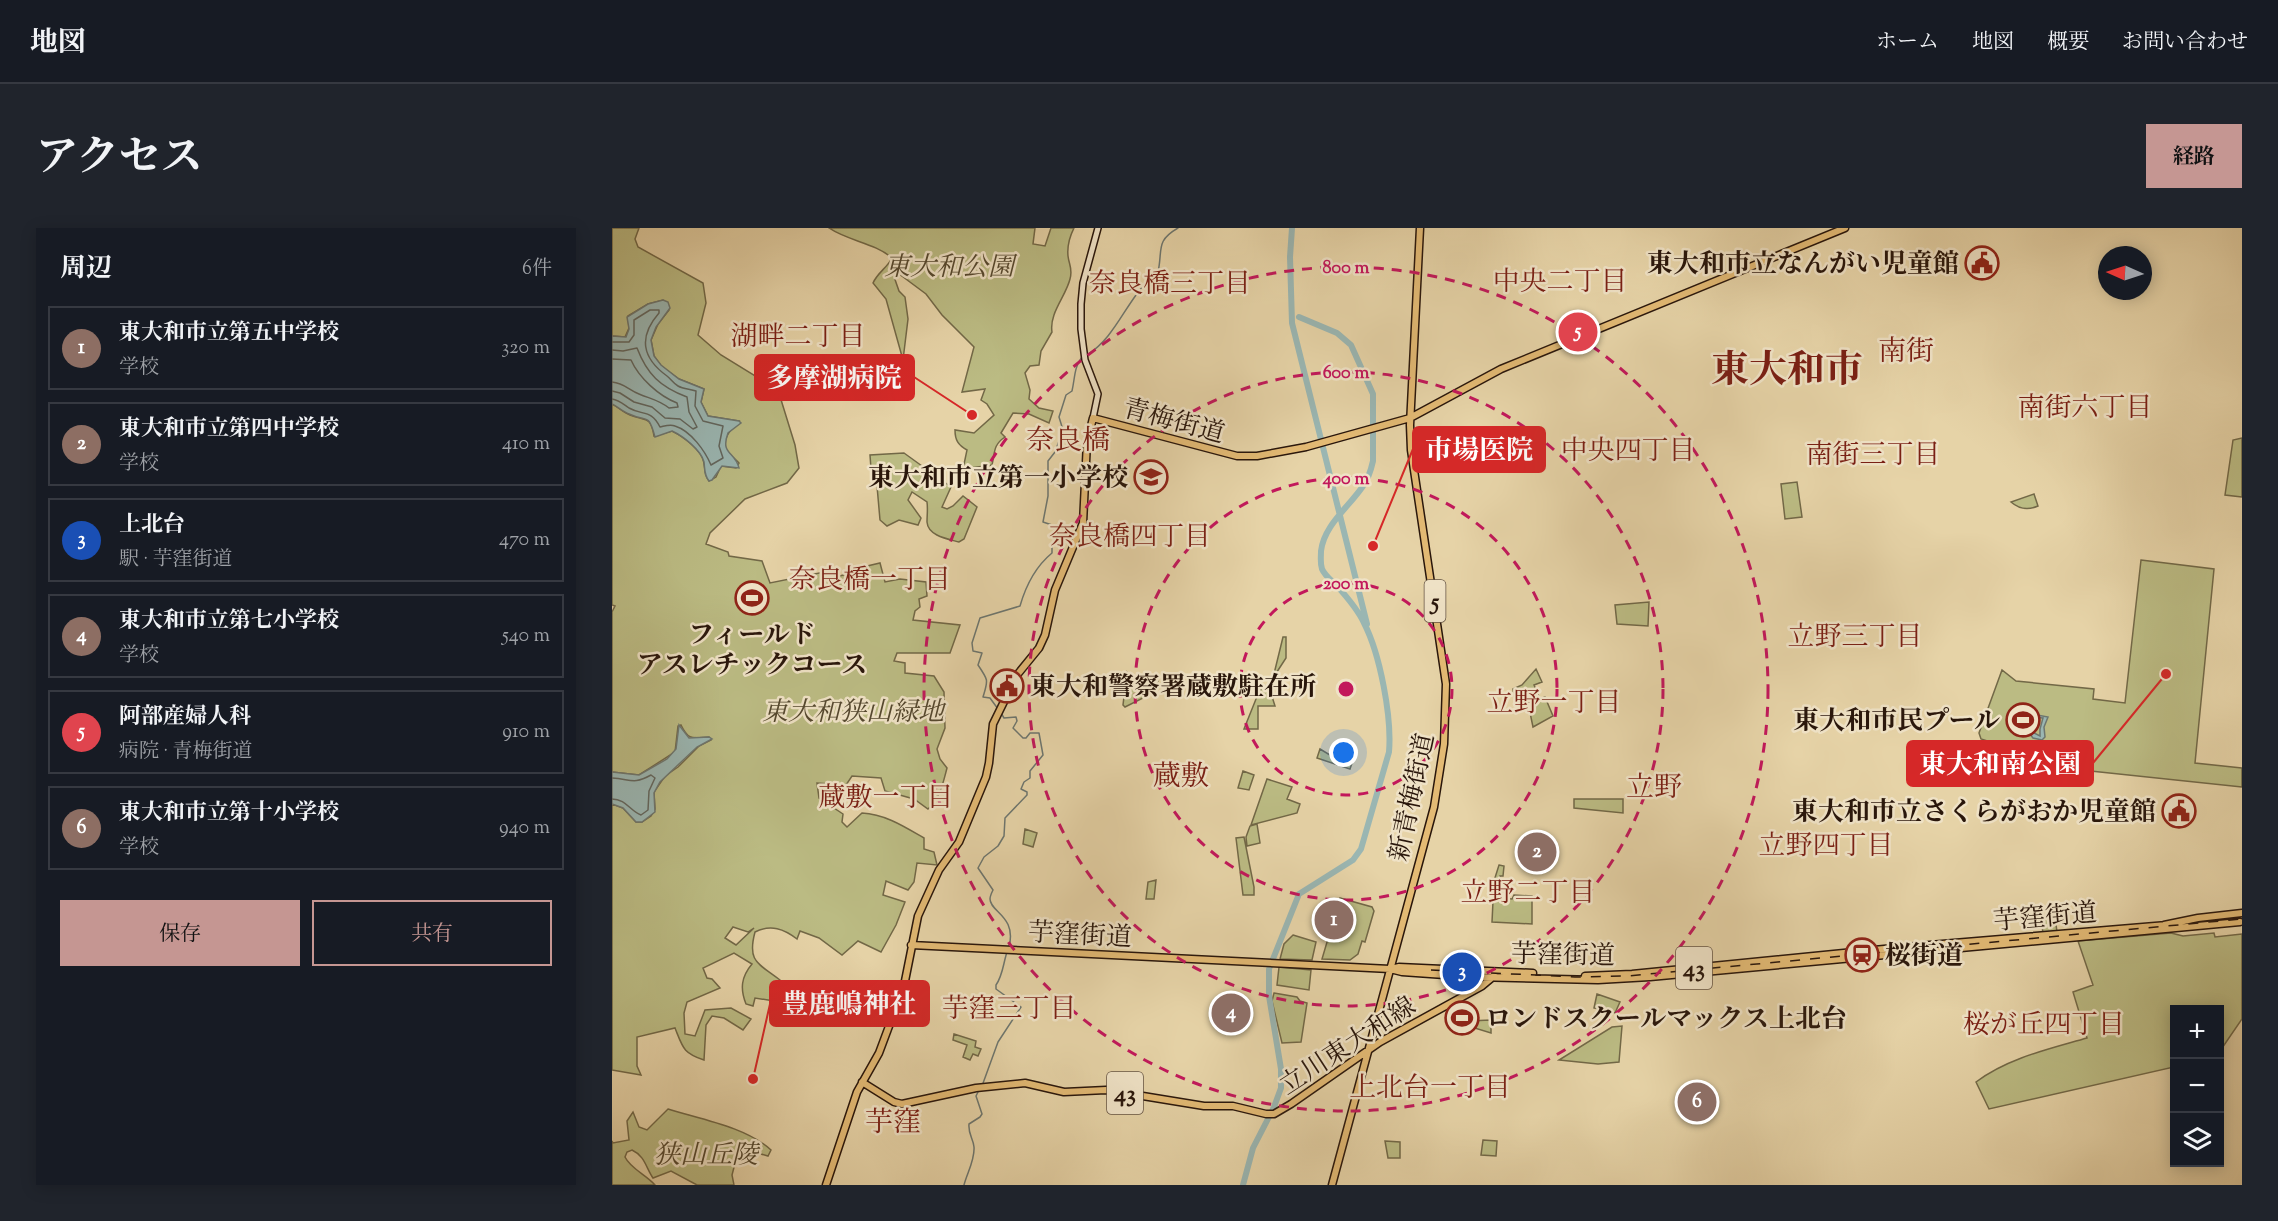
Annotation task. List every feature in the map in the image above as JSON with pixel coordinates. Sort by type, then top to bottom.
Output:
[{"type":"main road","points":[[1093,418],[1098,394],[1085,356],[1081,329],[1081,295],[1098,228]]},
{"type":"main road","name":"新青梅街道","points":[[1332,1185],[1438,787],[1446,725],[1443,658],[1411,450],[1410,418],[1420,228]]},
{"type":"main road","name":"青梅街道","points":[[826,1185],[862,1082],[879,1053],[894,1013],[906,977],[919,912],[930,894],[939,870],[959,842],[986,777],[992,726],[1021,669],[1037,651],[1044,637],[1054,590],[1081,527],[1087,442],[1093,418],[1233,456],[1257,456],[1316,445],[1410,418],[1501,369],[1845,228]]},
{"type":"main road","points":[[2164,925],[2242,913]]},
{"type":"main road","name":"芋窪街道","points":[[911,945],[1390,969],[1399,967],[1598,980],[2102,937],[2241,922]]},
{"type":"main road","name":"芋窪街道","points":[[1494,974],[1613,976],[1894,948],[2164,925],[2241,922]]},
{"type":"main road","name":"立川東大和線","points":[[862,1082],[902,1104],[981,1087],[1025,1083],[1064,1092],[1107,1090],[1204,1106],[1233,1106],[1270,1114],[1291,1104],[1381,1041],[1482,986],[1494,974]]},
{"type":"main road","points":[[1372,1035],[1381,1041]]},
{"type":"green space","name":"狭山丘陵","points":[[612,228],[639,228],[635,239],[638,247],[703,283],[706,303],[698,335],[721,355],[778,390],[795,445],[799,468],[787,483],[745,499],[710,533],[706,544],[728,552],[729,556],[762,561],[770,583],[834,570],[836,577],[847,574],[846,571],[880,563],[885,582],[900,579],[926,582],[927,596],[919,599],[920,607],[915,611],[913,620],[960,625],[950,653],[897,653],[894,661],[905,663],[905,673],[934,676],[944,692],[945,728],[937,749],[940,759],[947,768],[941,790],[932,805],[928,809],[914,799],[885,791],[881,778],[852,776],[846,785],[817,783],[819,798],[843,814],[842,822],[847,827],[862,813],[879,816],[924,838],[924,849],[934,852],[937,865],[917,863],[914,882],[908,890],[886,881],[883,895],[905,902],[896,925],[881,952],[858,941],[842,955],[819,938],[800,931],[797,939],[772,928],[755,932],[752,950],[756,961],[780,980],[782,995],[774,1001],[755,998],[753,1006],[746,1004],[743,983],[752,964],[734,953],[703,968],[707,978],[712,979],[720,988],[687,1002],[684,1013],[685,1034],[695,1036],[705,1010],[731,1008],[751,1019],[743,1030],[724,1018],[712,1016],[706,1025],[704,1060],[685,1049],[675,1028],[637,1037],[637,1066],[641,1075],[612,1070],[612,804],[623,808],[636,822],[642,822],[651,816],[655,809],[654,792],[665,776],[678,767],[699,746],[711,740],[709,737],[689,736],[681,725],[678,726],[675,752],[639,775],[612,772],[612,612],[615,606],[612,605],[612,404],[628,414],[647,420],[654,436],[672,431],[680,435],[702,457],[709,481],[716,477],[721,466],[736,468],[739,463],[728,452],[725,444],[727,435],[739,421],[708,416],[701,402],[704,389],[679,379],[661,366],[654,356],[651,340],[658,324],[669,310],[663,300],[648,304],[628,316],[629,328],[625,337],[612,336]],"holes":[[[733,927],[748,932],[754,928],[736,945],[725,938]]]},
{"type":"green space","name":"東大和公園","points":[[829,228],[1035,228],[1033,244],[1045,246],[1051,228],[1074,228],[1068,249],[1071,272],[1068,285],[1055,311],[1052,332],[1041,351],[1039,365],[1030,366],[1025,373],[1030,390],[1029,399],[1039,408],[1053,411],[1049,423],[1029,414],[1013,413],[1001,433],[1005,437],[996,446],[992,465],[963,469],[967,450],[958,442],[955,430],[974,433],[994,415],[987,404],[981,400],[985,389],[962,392],[974,347],[942,315],[926,294],[891,268],[899,291],[905,297],[908,319],[903,360],[886,299],[873,283],[892,258],[878,249]]},
{"type":"green space","points":[[2242,438],[2242,497],[2225,495],[2233,440]]},
{"type":"green space","points":[[904,453],[951,487],[942,507],[947,509],[953,506],[963,496],[977,507],[964,539],[959,542],[931,531],[927,522],[927,502],[912,492],[908,500],[921,518],[918,525],[899,520],[887,526],[880,520],[877,486],[872,483],[870,455]]},
{"type":"green space","points":[[1797,482],[1802,517],[1785,519],[1781,484]]},
{"type":"green space","points":[[2034,494],[2038,506],[2021,507],[2011,502]]},
{"type":"green space","points":[[2141,560],[2214,569],[2195,763],[2242,768],[2242,787],[2081,770],[1981,739],[1979,733],[2002,670],[2016,681],[2094,689],[2093,699],[2125,703]]},
{"type":"green space","points":[[1649,602],[1648,626],[1617,624],[1615,605]]},
{"type":"green space","points":[[1283,637],[1286,637],[1286,658],[1273,678]]},
{"type":"green space","points":[[1536,669],[1542,682],[1534,685],[1539,697],[1515,702],[1513,689],[1522,685]]},
{"type":"green space","points":[[1127,672],[1133,678],[1158,681],[1149,695],[1125,707],[1123,705]]},
{"type":"green space","points":[[1263,686],[1269,687],[1275,706],[1258,706],[1258,729],[1244,729],[1258,694]]},
{"type":"green space","points":[[1545,697],[1553,716],[1533,727],[1528,703]]},
{"type":"green space","points":[[1320,749],[1343,763],[1354,757],[1350,769],[1317,758]]},
{"type":"green space","points":[[1243,771],[1254,775],[1249,790],[1238,788]]},
{"type":"green space","points":[[1267,779],[1292,787],[1287,799],[1300,804],[1297,813],[1251,825]]},
{"type":"green space","points":[[1574,799],[1623,799],[1623,813],[1574,808]]},
{"type":"green space","points":[[1257,824],[1260,843],[1247,846],[1246,837],[1250,826]]},
{"type":"green space","points":[[1025,829],[1037,833],[1033,847],[1023,844]]},
{"type":"green space","points":[[1244,837],[1254,895],[1243,895],[1236,838]]},
{"type":"green space","points":[[1499,865],[1504,866],[1503,876],[1500,876],[1501,898],[1512,899],[1514,895],[1532,896],[1532,924],[1492,922],[1494,881]]},
{"type":"green space","points":[[1156,880],[1154,899],[1146,899],[1148,882]]},
{"type":"green space","points":[[1340,898],[1372,907],[1374,911],[1365,942],[1362,941],[1358,954],[1350,960],[1322,959]]},
{"type":"green space","points":[[2055,917],[2057,932],[2043,933],[2041,919]]},
{"type":"green space","points":[[2171,933],[2183,936],[2214,933],[2215,937],[2242,934],[2242,1019],[2224,1045],[2224,1005],[2170,1005],[2170,1068],[1989,1109],[1976,1082],[2015,1060],[2087,1038],[2073,992],[2093,985],[2078,941]]},
{"type":"green space","points":[[1293,935],[1316,942],[1312,960],[1280,959],[1284,944]]},
{"type":"green space","points":[[1279,967],[1311,970],[1309,990],[1277,985]]},
{"type":"green space","points":[[1274,993],[1297,997],[1300,1001],[1307,1003],[1301,1042],[1282,1043],[1272,1001]]},
{"type":"green space","points":[[1597,994],[1620,1002],[1615,1013],[1594,1008]]},
{"type":"green space","points":[[1465,1009],[1467,1024],[1458,1025],[1457,1010]]},
{"type":"green space","points":[[1491,1020],[1491,1033],[1468,1026],[1468,1021]]},
{"type":"green space","points":[[1622,1026],[1619,1062],[1598,1064],[1559,1060],[1612,1027]]},
{"type":"green space","points":[[954,1034],[976,1041],[975,1047],[981,1049],[978,1056],[973,1054],[970,1060],[963,1057],[967,1045],[953,1040]]},
{"type":"green space","name":"狭山丘陵","points":[[668,1109],[749,1135],[771,1150],[768,1156],[739,1148],[732,1175],[734,1185],[697,1185],[671,1171],[653,1178],[643,1159],[632,1150],[627,1152],[625,1157],[627,1161],[655,1185],[612,1185],[612,1141],[613,1143],[629,1140],[627,1121],[633,1112],[639,1127],[647,1130]]},
{"type":"green space","points":[[1483,1140],[1497,1141],[1496,1156],[1481,1155]]},
{"type":"green space","points":[[1385,1141],[1400,1142],[1400,1158],[1388,1158]]},
{"type":"water","points":[[663,300],[668,302],[670,308],[656,327],[651,340],[654,356],[661,365],[679,379],[704,389],[701,402],[708,416],[741,423],[728,433],[726,440],[727,449],[739,468],[722,466],[709,481],[705,474],[702,457],[686,440],[672,431],[655,437],[649,421],[635,417],[612,404],[612,336],[626,337],[629,329],[627,317],[648,304]]},
{"type":"water","points":[[2027,713],[2048,717],[2044,727],[2045,737],[2042,740],[2033,738],[2029,733],[2032,728],[2031,724],[2022,719]],"holes":[[[2030,717],[2043,718],[2040,729],[2040,736],[2034,733],[2036,728],[2032,720],[2028,719]]]},
{"type":"water","points":[[679,725],[689,738],[709,737],[712,739],[697,747],[660,782],[654,793],[655,812],[642,822],[636,822],[623,808],[612,804],[612,772],[639,775],[667,759],[676,749]]},
{"type":"waterway","points":[[1087,355],[1107,337],[1138,292],[1158,272],[1163,242],[1178,228]]},
{"type":"waterway","points":[[1292,228],[1290,257],[1292,323],[1367,624]]},
{"type":"waterway","points":[[1243,1185],[1253,1148],[1281,1088],[1281,1069],[1269,996],[1269,969],[1299,894],[1353,860],[1361,849],[1389,752],[1387,704],[1380,668],[1370,636],[1359,613],[1325,574],[1321,562],[1321,551],[1327,533],[1363,486],[1370,471],[1373,461],[1373,394],[1351,345],[1337,333],[1299,317]]},
{"type":"waterway","points":[[998,709],[990,698],[983,697],[986,681],[978,665],[982,653],[973,651],[972,643],[980,618],[1020,606],[1032,577],[1052,553],[1052,544],[1059,541],[1052,525],[1043,522],[1048,496],[1048,461],[1055,452],[1063,430],[1059,417],[1066,395],[1072,391],[1076,369],[1082,357]]},
{"type":"waterway","points":[[1001,713],[1004,718],[1016,717],[1017,721],[1013,728],[1023,738],[1030,733],[1039,733],[1043,755],[1030,771],[1030,778],[1024,782],[1021,789],[1027,792],[1027,795],[1005,818],[1004,836],[998,846],[984,857],[978,868],[993,890],[990,898],[991,904],[1007,922],[1009,947]]},
{"type":"waterway","points":[[982,1086],[998,1042],[1021,1007],[996,989],[1007,952]]},
{"type":"waterway","points":[[964,1185],[974,1152],[969,1124],[982,1114],[976,1096],[979,1090]]},
{"type":"railway","points":[[1431,970],[1575,977],[1627,976],[2242,919]]},
{"type":"place","name":"東大和市立なんがい児童館","points":[[1982,263]]},
{"type":"place","name":"阿部産婦人科","points":[[1578,332]]},
{"type":"place","name":"多摩湖病院","points":[[972,415]]},
{"type":"place","name":"東大和市立第一小学校","points":[[1151,477]]},
{"type":"place","name":"市場医院","points":[[1373,546]]},
{"type":"place","name":"フィールド アスレチックコース","points":[[752,598]]},
{"type":"place","name":"東大和南公園","points":[[2166,674]]},
{"type":"place","name":"東大和警察署蔵敷駐在所","points":[[1007,686]]},
{"type":"place","name":"東大和市民プール","points":[[2023,720]]},
{"type":"place","name":"東大和市立さくらがおか児童館","points":[[2179,811]]},
{"type":"place","name":"東大和市立第四中学校","points":[[1537,852]]},
{"type":"place","name":"東大和市立第五中学校","points":[[1334,920]]},
{"type":"place","name":"桜街道","points":[[1862,955]]},
{"type":"place","name":"上北台","points":[[1462,972]]},
{"type":"place","name":"東大和市立第七小学校","points":[[1231,1013]]},
{"type":"place","name":"ロンドスクールマックス上北台","points":[[1462,1018]]},
{"type":"place","name":"豊鹿嶋神社","points":[[753,1079]]},
{"type":"place","name":"東大和市立第十小学校","points":[[1697,1102]]},
{"type":"district","name":"中央二丁目","points":[[1560,281]]},
{"type":"district","name":"奈良橋三丁目","points":[[1170,283]]},
{"type":"district","name":"湖畔二丁目","points":[[798,336]]},
{"type":"district","name":"南街","points":[[1906,350]]},
{"type":"district","name":"東大和市","points":[[1787,369]]},
{"type":"district","name":"南街六丁目","points":[[2085,407]]},
{"type":"district","name":"奈良橋","points":[[1068,439]]},
{"type":"district","name":"中央四丁目","points":[[1628,450]]},
{"type":"district","name":"南街三丁目","points":[[1873,454]]},
{"type":"district","name":"奈良橋四丁目","points":[[1130,536]]},
{"type":"district","name":"奈良橋一丁目","points":[[870,579]]},
{"type":"district","name":"立野三丁目","points":[[1855,636]]},
{"type":"district","name":"立野一丁目","points":[[1554,702]]},
{"type":"district","name":"蔵敷","points":[[1181,775]]},
{"type":"district","name":"立野","points":[[1654,786]]},
{"type":"district","name":"蔵敷一丁目","points":[[886,797]]},
{"type":"district","name":"立野四丁目","points":[[1826,845]]},
{"type":"district","name":"立野二丁目","points":[[1528,892]]},
{"type":"district","name":"芋窪三丁目","points":[[1009,1008]]},
{"type":"district","name":"桜が丘四丁目","points":[[2044,1024]]},
{"type":"district","name":"上北台一丁目","points":[[1430,1087]]},
{"type":"district","name":"芋窪","points":[[893,1121]]},
{"type":"park label","name":"東大和狭山緑地","points":[[853,711]]}]
